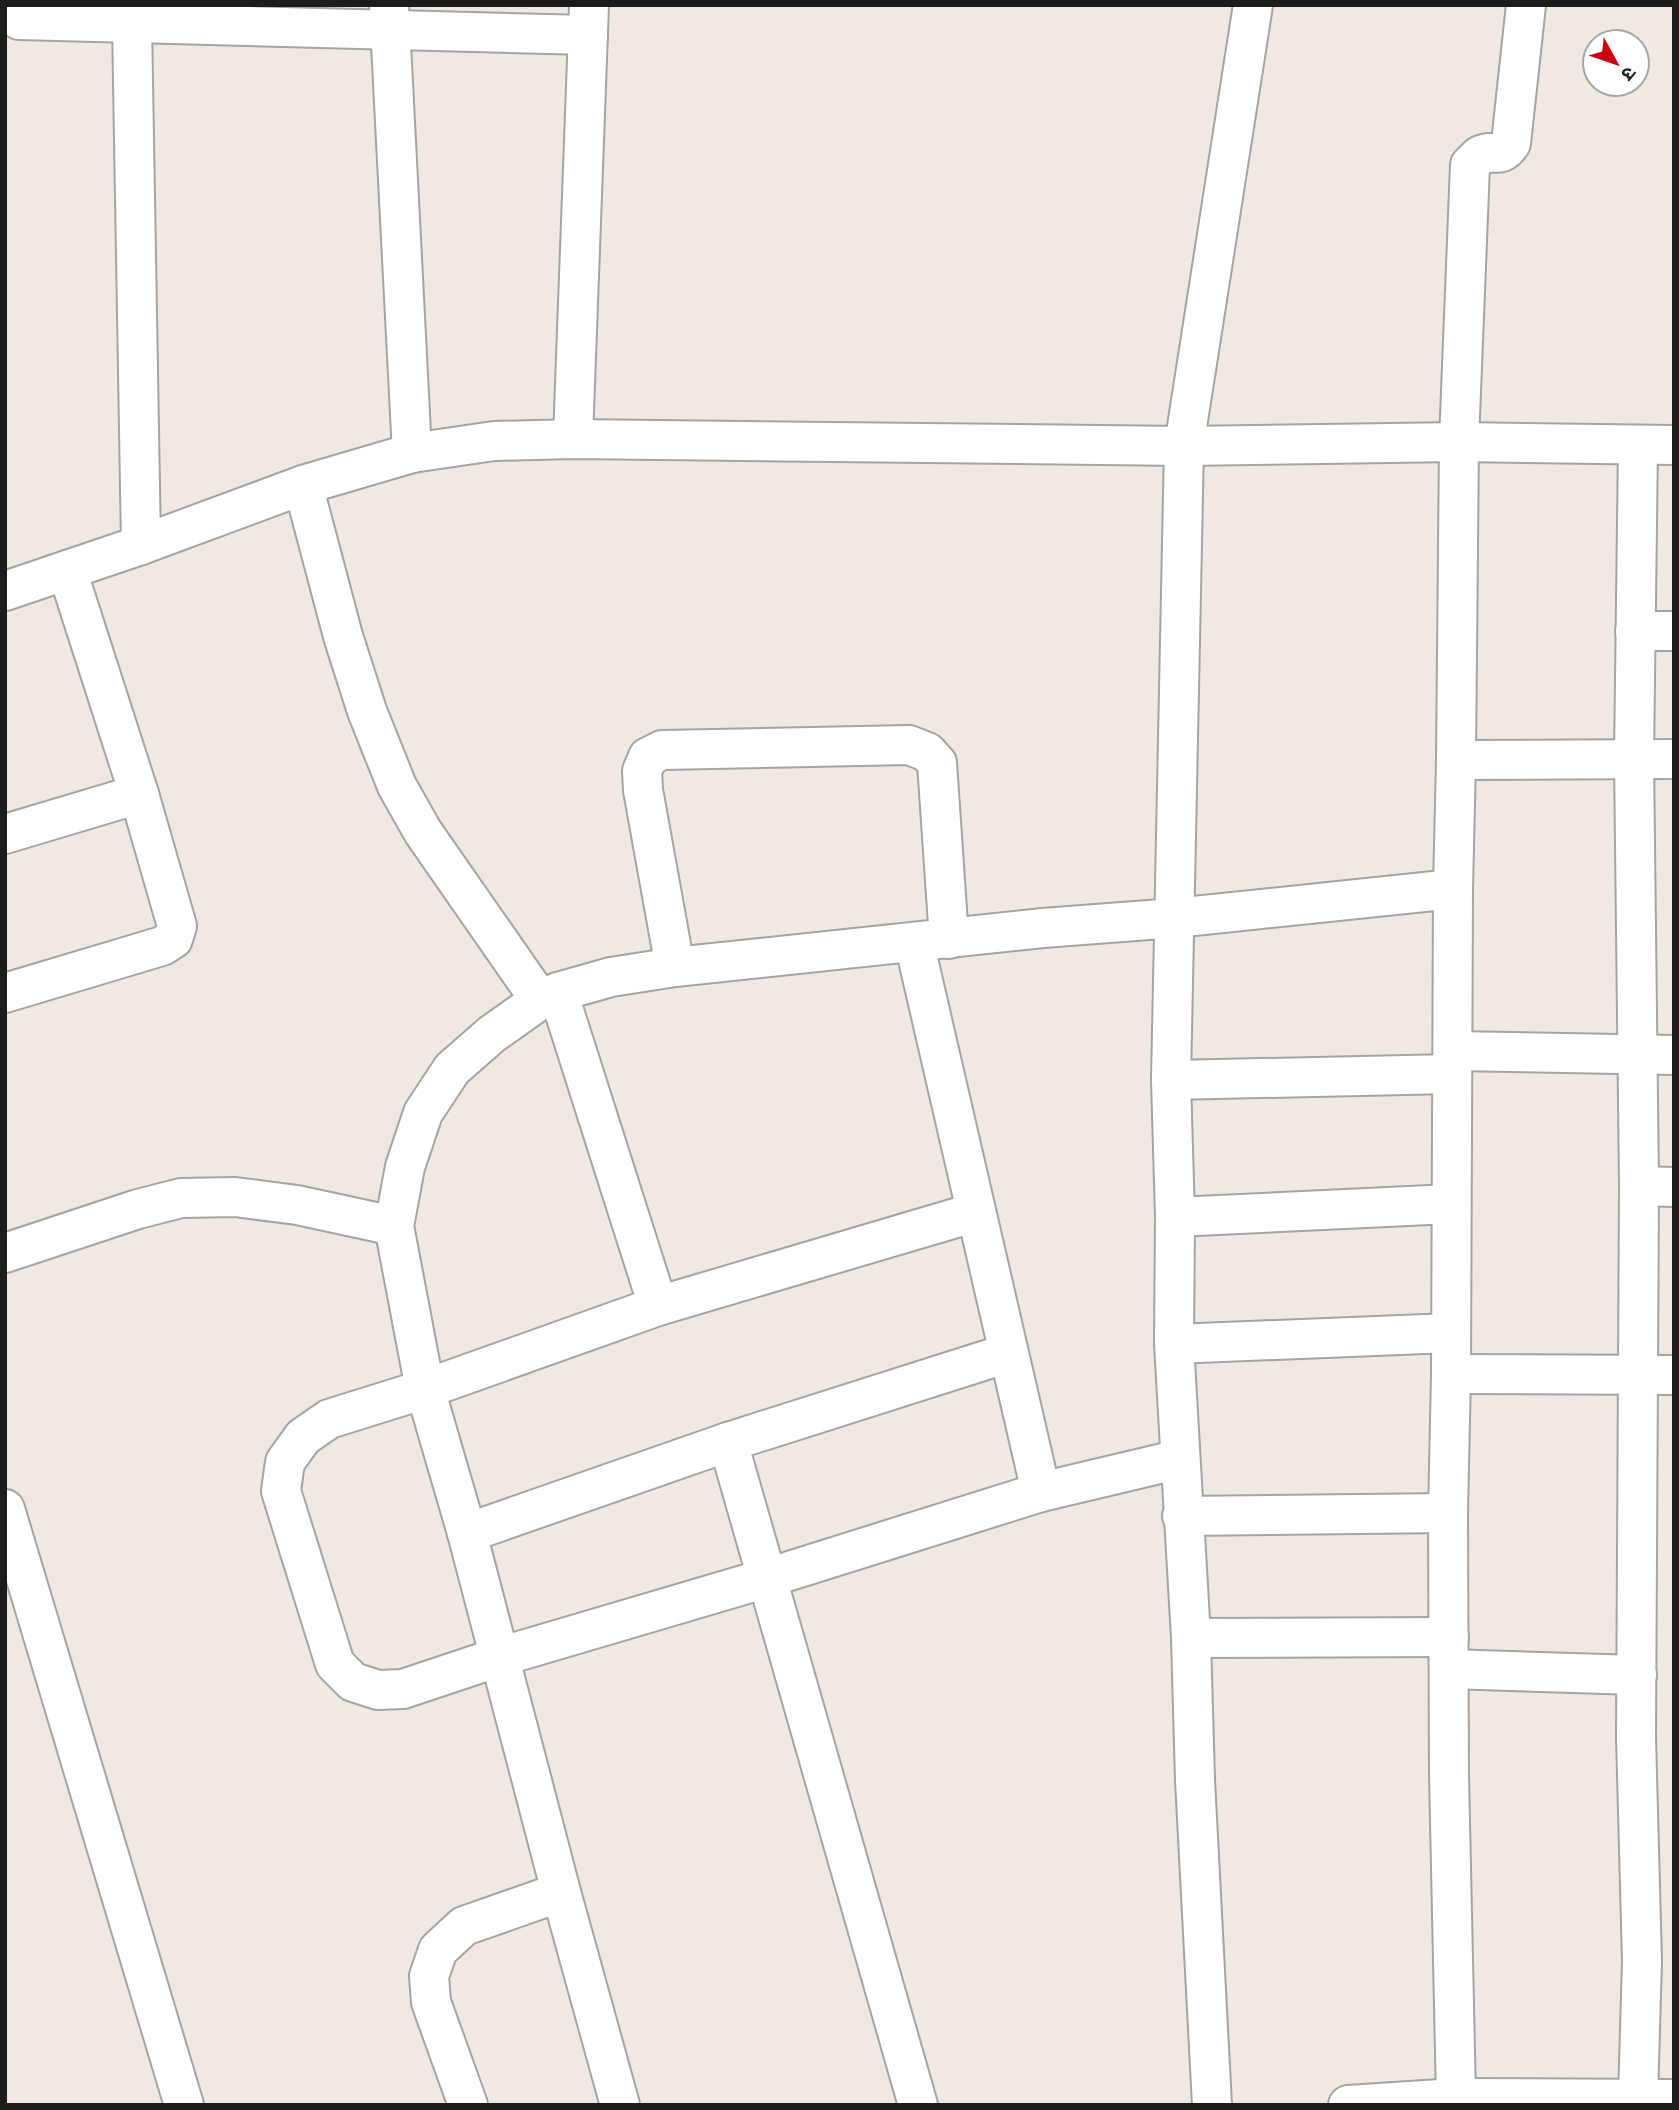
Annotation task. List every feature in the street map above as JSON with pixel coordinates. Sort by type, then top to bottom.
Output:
[{"type":"street","points":[[19,5],[19,20],[133,14],[589,20],[573,439]]},
{"type":"street","points":[[1212,2105],[1195,1780],[1191,1638],[1174,1345],[1175,1217],[1171,1080],[1184,446],[1253,5]]},
{"type":"street","points":[[1456,2098],[1449,1788],[1448,1513],[1459,442],[1470,165],[1486,154],[1502,153],[1511,143],[1526,5]]},
{"type":"street","points":[[133,14],[141,545]]},
{"type":"street","points":[[389,18],[412,453]]},
{"type":"street","points":[[5,591],[141,545],[303,485],[412,453],[494,441],[573,439],[1184,446],[1459,442],[1656,445],[1635,631],[1634,758],[1636,1055],[1656,1187],[1636,1375],[1636,1737],[1642,1961],[1656,2098],[1500,2102],[1456,2098],[1348,2105]]},
{"type":"street","points":[[303,485],[343,636],[367,711],[397,786],[423,832],[549,996],[658,1307]]},
{"type":"street","points":[[5,993],[162,946],[173,939],[177,926],[139,794],[67,570]]},
{"type":"street","points":[[1635,631],[1674,631]]},
{"type":"street","points":[[675,967],[643,790],[642,772],[648,757],[662,750],[909,745],[927,752],[936,763],[931,940],[976,1212],[1041,1492]]},
{"type":"street","points":[[1456,760],[1674,759]]},
{"type":"street","points":[[5,834],[139,794]]},
{"type":"street","points":[[620,2105],[467,1533],[425,1389],[394,1226],[405,1167],[423,1113],[452,1069],[492,1034],[549,996],[611,976],[1043,928],[1175,918],[1453,889]]},
{"type":"street","points":[[1171,1080],[1453,1062],[1674,1055]]},
{"type":"street","points":[[5,1252],[181,1198],[235,1198],[297,1205],[394,1226]]},
{"type":"street","points":[[1175,1217],[1451,1204]]},
{"type":"street","points":[[976,1212],[658,1307],[425,1389],[329,1419],[303,1437],[285,1462],[281,1491],[335,1664],[353,1682],[378,1690],[403,1689],[499,1657],[766,1578],[1041,1492],[1180,1459]]},
{"type":"street","points":[[1174,1345],[1450,1333]]},
{"type":"street","points":[[467,1533],[728,1443],[1008,1353]]},
{"type":"street","points":[[1451,1374],[1674,1375]]},
{"type":"street","points":[[728,1443],[918,2105]]},
{"type":"street","points":[[5,1509],[184,2105]]},
{"type":"street","points":[[1182,1516],[1448,1513]]},
{"type":"street","points":[[1191,1638],[1449,1653],[1637,1675]]},
{"type":"street","points":[[468,2105],[431,2002],[429,1976],[438,1950],[464,1926],[561,1892]]}]
